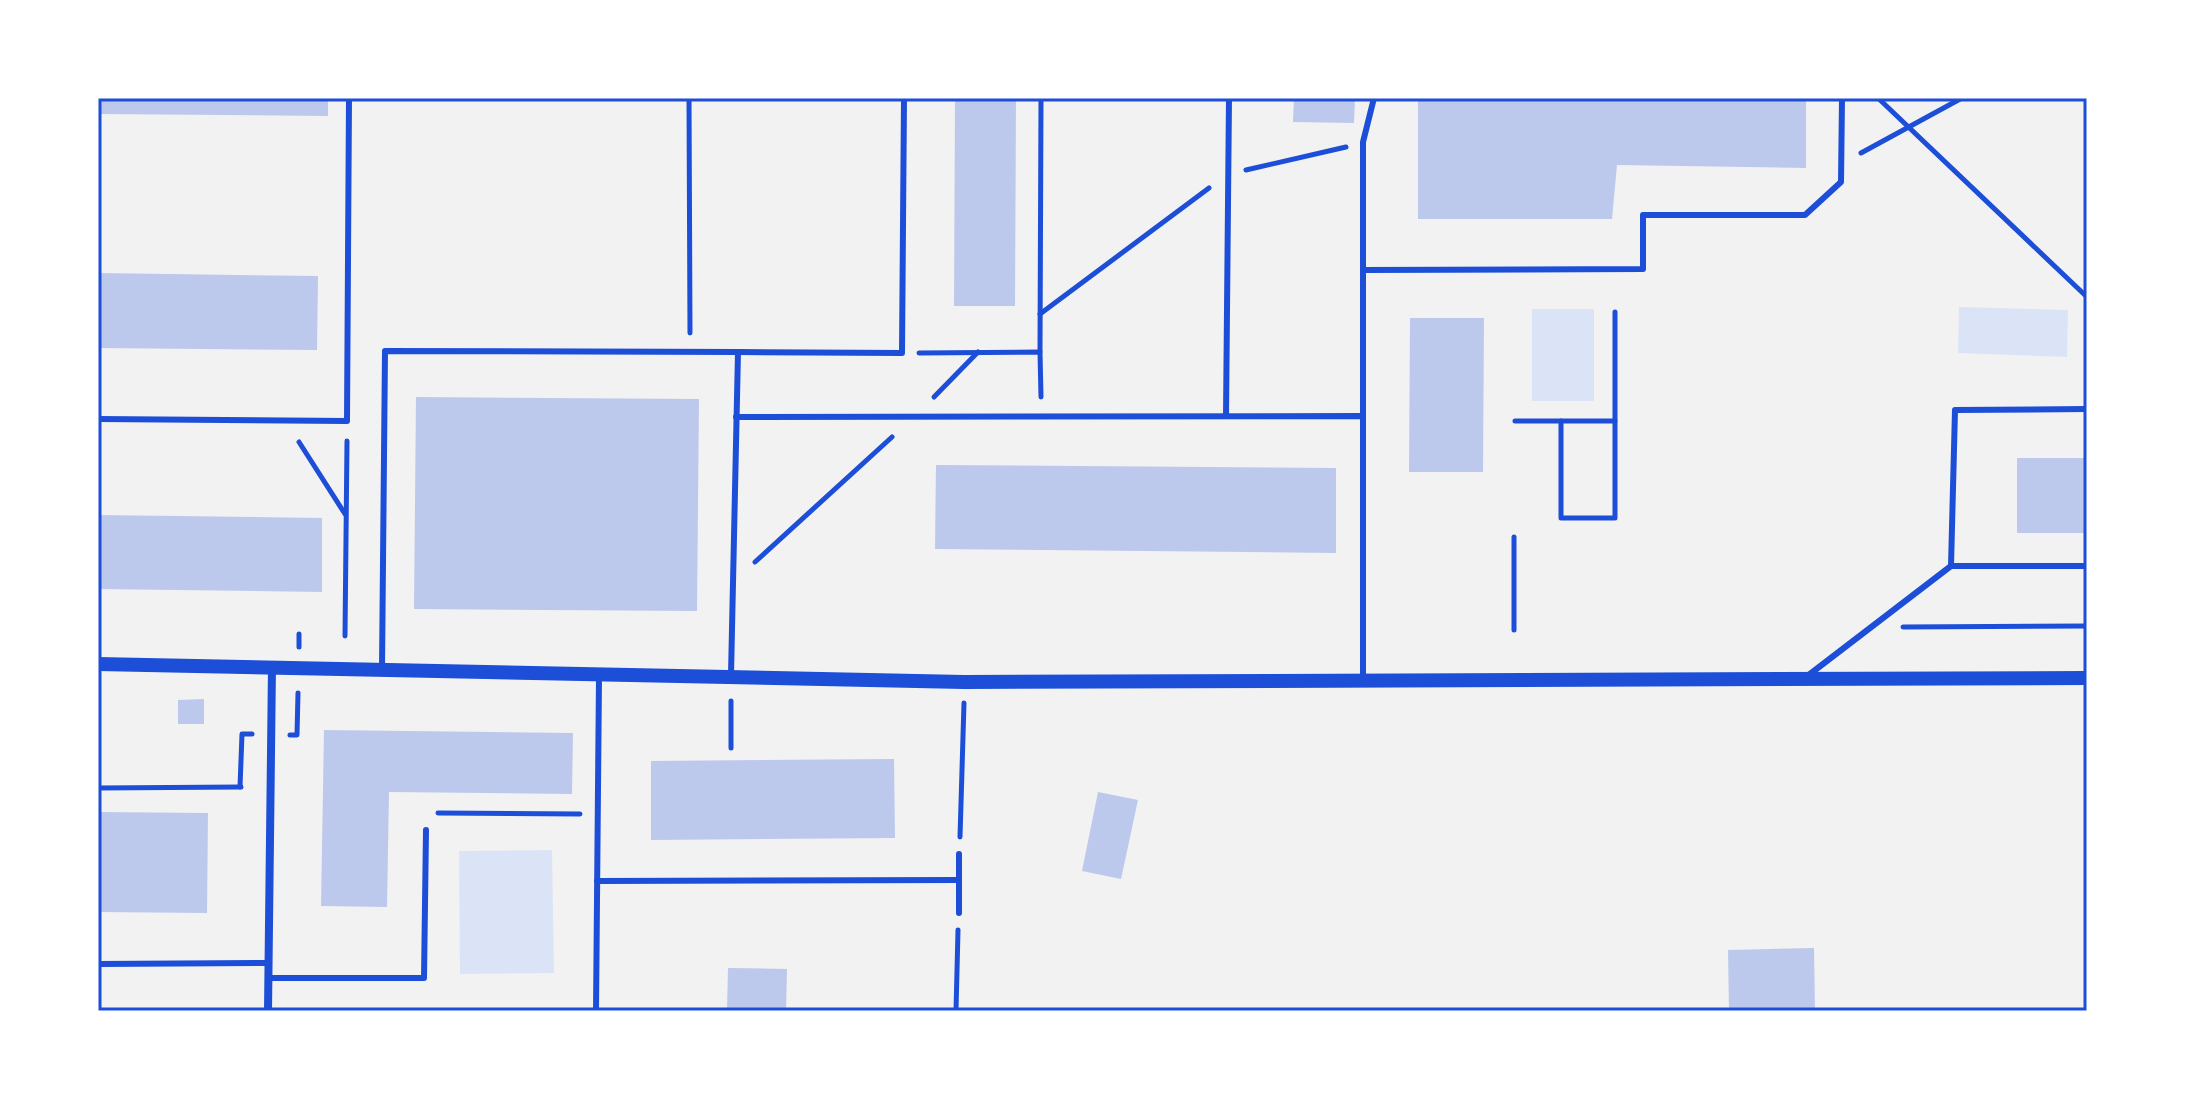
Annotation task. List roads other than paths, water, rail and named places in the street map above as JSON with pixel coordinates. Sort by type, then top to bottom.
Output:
[{"type":"street","points":[[98,664],[272,665],[964,682],[2087,678]]},
{"type":"street","points":[[268,1011],[272,665]]},
{"type":"lane","points":[[98,419],[347,421],[349,98]]},
{"type":"lane","points":[[382,668],[385,351],[902,353],[904,98]]},
{"type":"lane","points":[[1226,416],[1229,98]]},
{"type":"lane","points":[[1363,681],[1363,142],[1374,98]]},
{"type":"lane","points":[[1363,270],[1643,269],[1643,215],[1805,215],[1841,182],[1842,98]]},
{"type":"lane","points":[[731,676],[738,352]]},
{"type":"lane","points":[[1951,566],[1955,410],[2087,409]]},
{"type":"lane","points":[[736,417],[1363,416]]},
{"type":"lane","points":[[1803,679],[1951,566],[2087,566]]},
{"type":"lane","points":[[596,1011],[599,673]]},
{"type":"lane","points":[[268,978],[424,978],[426,830]]},
{"type":"lane","points":[[959,854],[959,913]]},
{"type":"lane","points":[[597,881],[959,880]]},
{"type":"lane","points":[[98,964],[269,963]]}]
